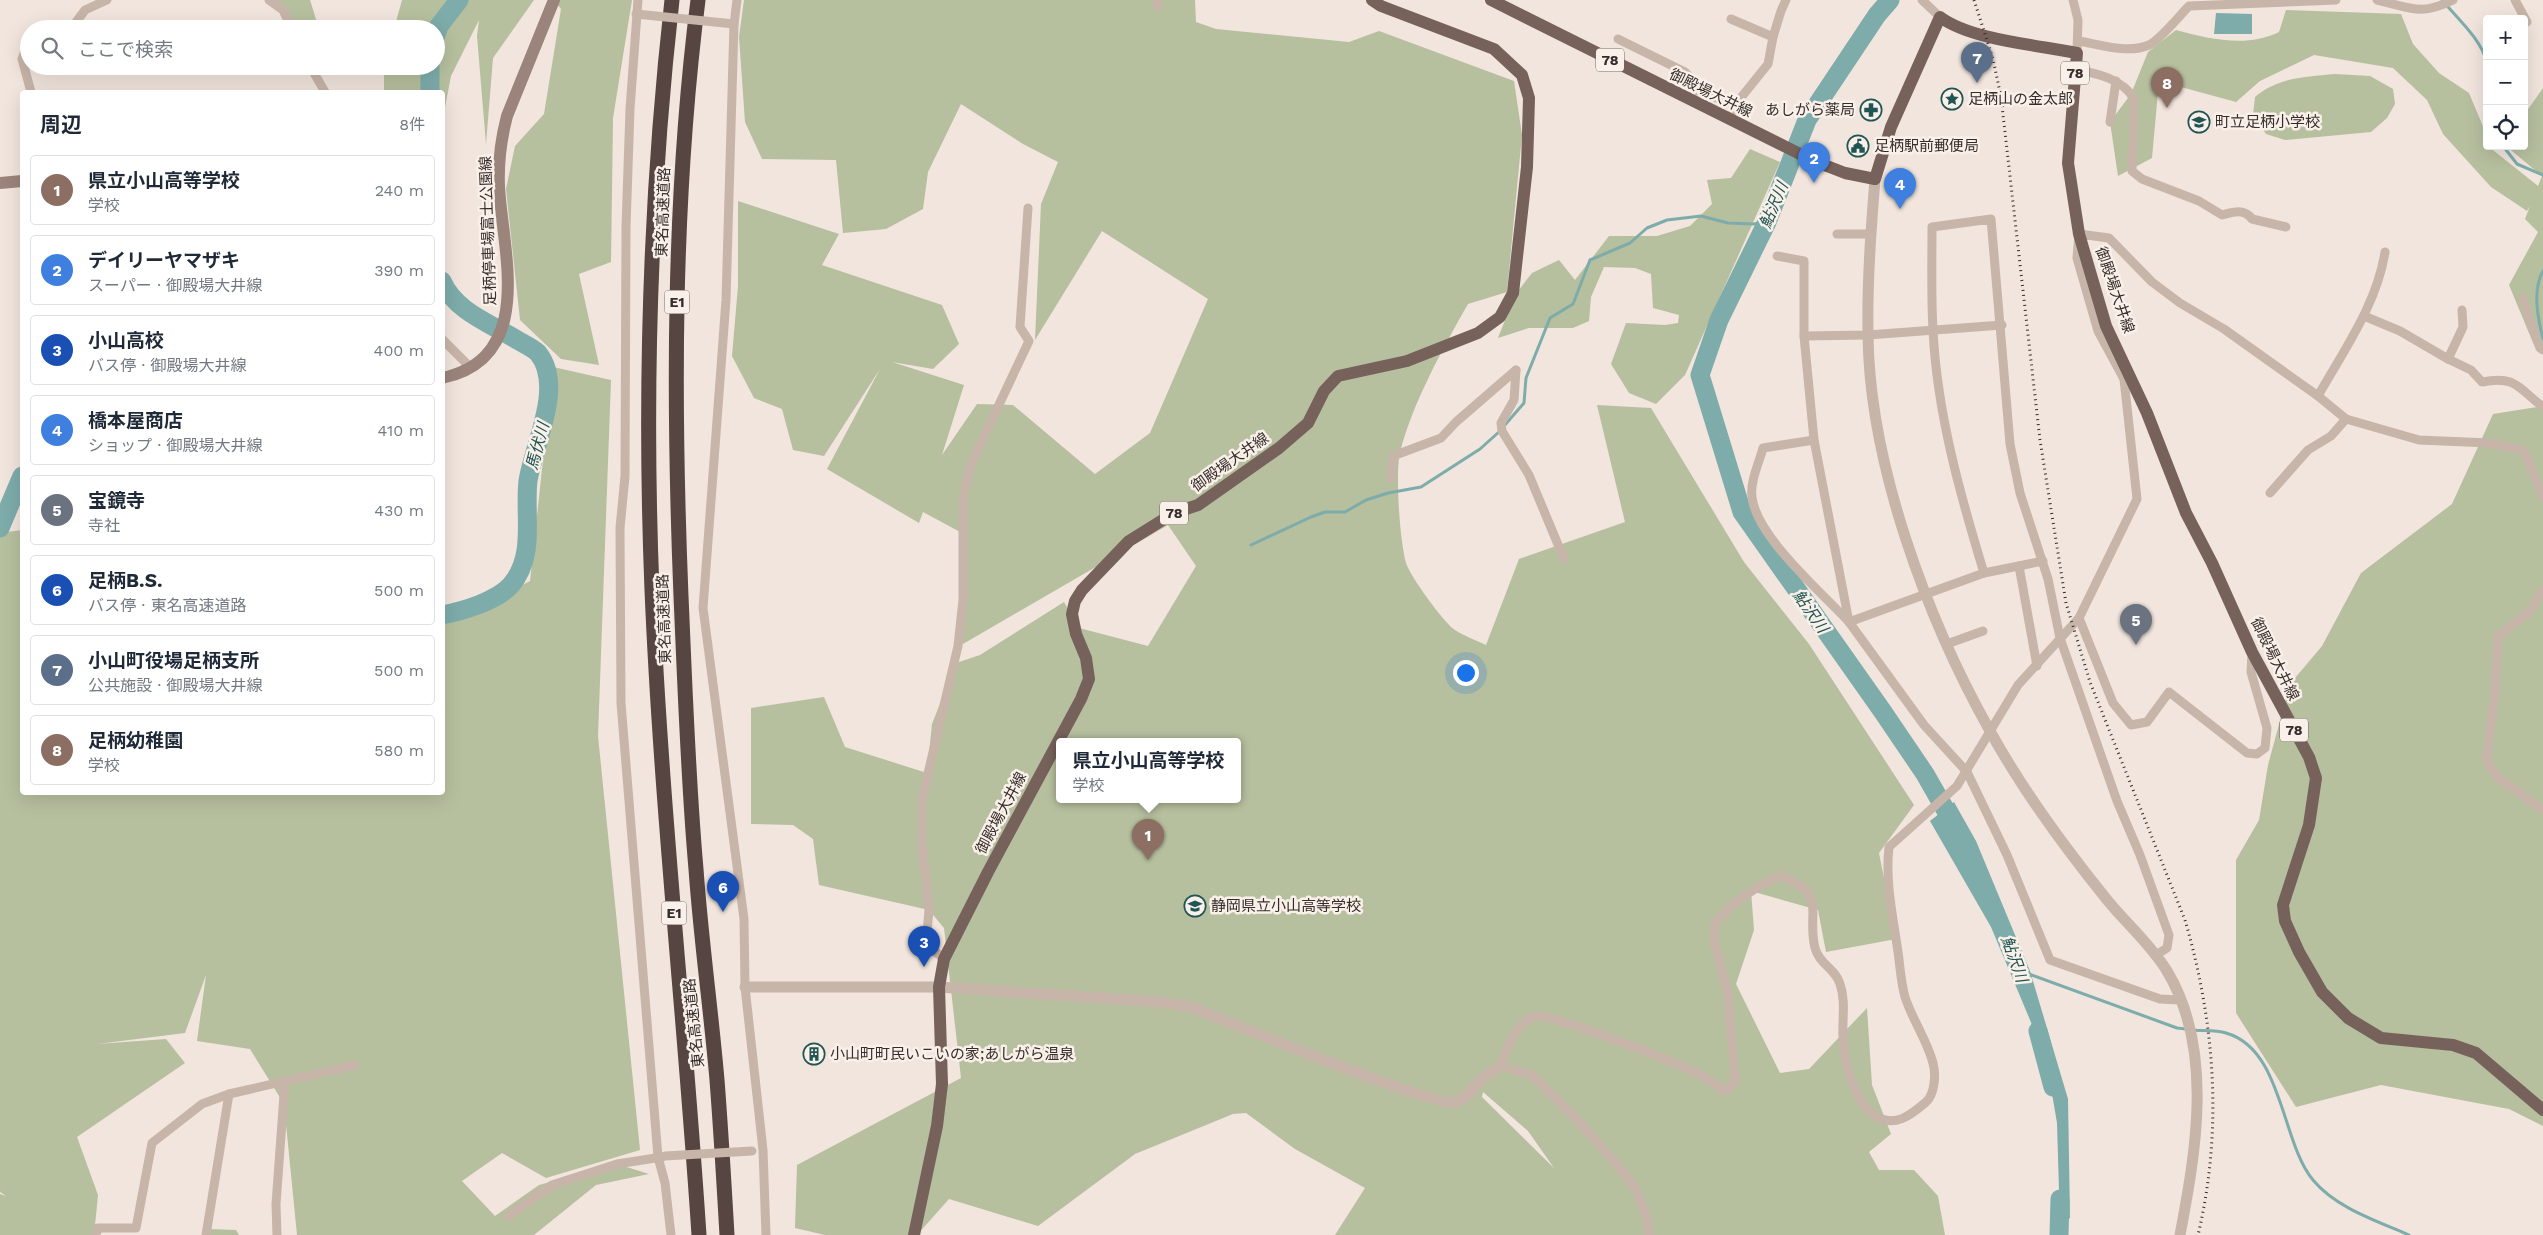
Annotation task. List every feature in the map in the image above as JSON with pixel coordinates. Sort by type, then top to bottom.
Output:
[{"type":"highway","name":"東名高速道路","points":[[672,0],[654,193],[648,330],[648,454],[652,591],[662,764],[699,1235]]},
{"type":"highway","name":"東名高速道路","points":[[698,0],[689,68],[682,165],[676,330],[675,448],[684,679],[696,870],[717,1079],[727,1235]]},
{"type":"main road","name":"足柄停車場富士公園線","points":[[445,377],[453,376],[470,367],[488,354],[501,333],[507,314],[509,288],[499,187],[503,132],[510,107],[554,0]]},
{"type":"main road","name":"御殿場大井線","points":[[1060,738],[1081,699],[1089,679],[1086,658],[1076,634],[1072,614],[1075,601],[1082,590],[1129,541],[1174,512],[1198,505],[1279,448],[1308,423],[1324,391],[1338,376],[1407,360],[1478,333],[1500,317],[1513,294],[1526,167],[1529,98],[1522,75],[1494,49],[1381,6],[1372,0]]},
{"type":"main road","name":"御殿場大井線","points":[[1491,0],[1812,160],[1845,173],[1874,179]]},
{"type":"main road","name":"78","points":[[1940,17],[1957,27],[1974,32],[2078,47]]},
{"type":"main road","points":[[1874,179],[1891,127],[1940,17]]},
{"type":"main road","name":"御殿場大井線","points":[[2078,47],[2068,162],[2078,234],[2106,326],[2154,429],[2186,513],[2212,563],[2252,652],[2309,756],[2316,778],[2309,826],[2283,905],[2285,920],[2299,952],[2322,992],[2348,1018],[2381,1038],[2453,1046],[2476,1053],[2543,1110]]},
{"type":"main road","points":[[0,183],[20,182]]},
{"type":"main road","name":"御殿場大井線","points":[[914,1235],[937,1126],[942,1084],[939,987],[944,960],[988,872],[1056,746]]},
{"type":"street","points":[[78,20],[85,10],[107,0]]},
{"type":"street","points":[[269,0],[283,10],[288,20]]},
{"type":"street","points":[[638,0],[626,226],[625,476],[620,528],[621,703],[662,1157],[671,1235]]},
{"type":"street","points":[[737,0],[734,24],[726,300],[703,608],[744,919],[745,988],[763,1150],[766,1235]]},
{"type":"street","points":[[1730,120],[1735,105],[1768,64],[1773,37],[1786,0]]},
{"type":"street","points":[[1922,0],[1940,17]]},
{"type":"street","points":[[2074,0],[2078,16],[2078,47],[2122,48],[2137,48],[2151,44],[2189,6],[2336,0]]},
{"type":"street","points":[[2377,0],[2420,10],[2433,10],[2453,0]]},
{"type":"street","points":[[2515,0],[2524,15]]},
{"type":"street","points":[[636,14],[734,24]]},
{"type":"street","points":[[1731,19],[1773,37]]},
{"type":"street","points":[[1618,39],[1685,72],[1696,84],[1696,90],[1735,105]]},
{"type":"street","points":[[2075,70],[2091,72],[2116,81],[2129,89],[2134,99],[2132,172],[2142,179],[2199,201],[2222,214],[2238,211],[2249,214],[2252,219],[2286,227]]},
{"type":"street","points":[[26,75],[30,90]]},
{"type":"street","points":[[315,75],[324,90]]},
{"type":"street","points":[[2110,122],[2116,81]]},
{"type":"street","points":[[1874,179],[1868,335],[1880,442],[1888,478],[1926,593],[1990,731],[2045,819],[2109,902],[2156,955],[2168,973],[2179,1000],[2192,1045],[2197,1097],[2191,1177],[2180,1235]]},
{"type":"street","points":[[944,960],[926,944],[929,910],[922,841],[922,799],[958,646],[963,600],[963,497],[971,464],[1028,341],[1020,327],[1028,208]]},
{"type":"street","points":[[1984,573],[1962,502],[1949,441],[1933,331],[1932,227],[1991,219],[2002,325],[2010,444],[2020,493],[2043,561],[2060,638],[2117,802],[2140,855],[2169,935],[2167,948],[2156,955]]},
{"type":"street","points":[[1837,234],[1871,234]]},
{"type":"street","points":[[745,988],[939,987],[1162,1002],[1191,1007],[1396,1087],[1432,1099],[1454,1103],[1464,1098],[1484,1077],[1500,1066],[1514,1035],[1526,1022],[1538,1016],[1568,1023],[1693,1071],[1725,1091],[1735,1081],[1728,994],[1714,940],[1715,922],[1731,906],[1765,882],[1780,876],[1799,882],[1813,901],[1815,948],[1822,963],[1833,971],[1840,983],[1844,1004],[1843,1039],[1856,1096],[1866,1109],[1880,1119],[1890,1121],[1908,1118],[1930,1099],[1935,1080],[1933,1062],[1905,996],[1888,885],[1889,847],[1957,786],[1968,772],[2018,685],[2079,618],[2137,500],[2124,379],[2098,331],[2077,258],[2078,234],[2109,238],[2152,282],[2180,303],[2224,329],[2318,396],[2346,419],[2419,440],[2490,443],[2524,451],[2543,497]]},
{"type":"street","points":[[2318,396],[2364,316],[2382,274],[2386,252]]},
{"type":"street","points":[[1776,256],[1804,261],[1804,336],[1814,440],[1848,622]]},
{"type":"street","points":[[2522,298],[2540,348],[2543,350]]},
{"type":"street","points":[[2448,359],[2463,326],[2462,310]]},
{"type":"street","points":[[2364,316],[2400,331],[2471,370],[2482,382],[2499,378],[2510,380],[2543,407]]},
{"type":"street","points":[[1804,336],[1868,335],[2002,325]]},
{"type":"street","points":[[445,342],[470,367]]},
{"type":"street","points":[[1391,478],[1393,456],[1441,438],[1456,422],[1516,370],[1514,400],[1501,424],[1504,434],[1529,475],[1564,559]]},
{"type":"street","points":[[2270,493],[2308,450],[2331,436],[2346,419]]},
{"type":"street","points":[[1814,440],[1763,448],[1752,488],[1752,498],[1759,519],[1770,538],[1848,622],[1924,726],[1968,772],[2007,855],[2050,960],[2160,999],[2179,1000]]},
{"type":"street","points":[[1848,622],[1984,573],[2043,561]]},
{"type":"street","points":[[2019,566],[2037,666]]},
{"type":"street","points":[[2543,590],[2528,613],[2498,636],[2494,699],[2487,756],[2489,766],[2500,779],[2543,810]]},
{"type":"street","points":[[2079,618],[2113,703],[2131,725],[2147,722],[2169,692],[2247,753],[2257,754],[2265,748],[2267,728],[2251,672],[2252,652]]},
{"type":"street","points":[[1948,644],[1983,631]]},
{"type":"street","points":[[96,1235],[98,1228],[136,1228],[152,1142],[202,1104],[229,1094],[355,1065]]},
{"type":"street","points":[[1500,1066],[1532,1076],[1586,1130],[1638,1192],[1647,1219],[1649,1235]]},
{"type":"street","points":[[277,1235],[276,1204],[285,1081]]},
{"type":"street","points":[[206,1235],[229,1094]]},
{"type":"street","points":[[508,1216],[552,1186],[617,1164],[662,1157],[763,1150]]},
{"type":"green space","points":[[276,0],[310,0],[316,20],[286,20]]},
{"type":"green space","points":[[402,0],[534,0],[493,58],[486,144],[477,36],[479,20],[451,76],[445,108],[445,90],[384,90],[384,75],[445,75],[445,20],[396,20]]},
{"type":"green space","points":[[554,0],[632,0],[613,118],[611,262],[579,274],[599,365],[561,359],[520,320],[506,189],[515,146],[544,114],[561,9]]},
{"type":"green space","points":[[744,0],[1195,0],[1196,22],[1216,29],[1349,42],[1379,31],[1514,81],[1522,135],[1507,292],[1468,304],[1439,357],[1412,416],[1400,453],[1398,476],[1400,525],[1406,563],[1420,588],[1450,626],[1486,645],[1519,559],[1625,522],[1597,405],[1651,408],[1744,562],[1809,644],[1914,805],[1879,853],[1896,939],[1826,952],[1818,910],[1751,891],[1754,930],[1736,984],[1780,1073],[1809,1069],[1867,1008],[1872,1085],[1891,1134],[1869,1152],[1879,1170],[1914,1170],[1938,1196],[1945,1235],[1335,1235],[1365,1188],[1295,1149],[1246,1113],[1233,1114],[1135,1154],[1038,1226],[949,1199],[917,1235],[825,1235],[795,1228],[797,1165],[961,1078],[944,928],[929,910],[819,885],[813,839],[793,825],[751,824],[751,708],[824,697],[845,747],[927,773],[932,724],[956,663],[980,655],[1064,602],[1079,628],[1148,646],[1196,566],[1168,525],[963,644],[962,533],[923,512],[919,523],[827,469],[880,369],[824,456],[793,450],[782,409],[754,398],[732,356],[738,286],[738,201],[839,234],[822,265],[942,305],[959,344],[933,369],[892,362],[964,385],[942,455],[977,404],[1013,405],[1095,474],[1150,433],[1208,299],[1102,231],[1035,340],[1041,204],[1058,162],[1023,144],[961,104],[928,172],[923,209],[886,229],[843,233],[836,160],[762,159],[745,122],[739,37]],"holes":[[[1483,1092],[1528,1131],[1554,1168],[1482,1097]]]},
{"type":"green space","points":[[2286,10],[2401,14],[2413,44],[2439,73],[2469,93],[2483,126],[2483,150],[2493,150],[2538,186],[2542,176],[2511,150],[2528,150],[2528,109],[2543,88],[2543,352],[2534,345],[2509,285],[2538,232],[2525,219],[2530,206],[2527,211],[2491,187],[2443,134],[2427,100],[2393,68],[2314,55],[2260,81],[2236,102],[2159,81],[2152,158],[2118,176],[2110,122],[2131,94],[2148,52],[2176,30],[2215,39],[2241,41],[2267,37],[2279,32]]},
{"type":"green space","points":[[2335,74],[2370,76],[2393,89],[2395,104],[2387,118],[2371,132],[2285,140],[2266,134],[2253,115],[2255,97],[2273,85],[2293,79]]},
{"type":"green space","points":[[1750,149],[1780,162],[1685,375],[1656,404],[1629,393],[1611,364],[1626,323],[1665,325],[1678,323],[1679,315],[1653,308],[1651,274],[1635,268],[1604,267],[1591,297],[1589,321],[1573,328],[1529,328],[1498,338],[1515,295],[1532,273],[1559,260],[1575,280],[1609,236],[1657,236],[1690,226],[1712,204],[1707,180],[1731,178]]},
{"type":"green space","points":[[553,367],[611,380],[598,736],[640,1150],[546,1178],[502,1153],[462,1181],[495,1216],[539,1185],[617,1164],[649,1174],[596,1185],[534,1235],[297,1235],[284,1104],[250,1049],[197,1041],[206,975],[185,1033],[97,1044],[166,1039],[185,1063],[77,1137],[98,1195],[94,1235],[0,1235],[0,1194],[6,1196],[0,1192],[0,533],[20,530],[20,795],[445,795],[445,624],[530,581]]},
{"type":"green space","points":[[2543,406],[2543,1126],[2509,1109],[2381,1085],[2296,1107],[2236,1013],[2236,860],[2259,820],[2268,765],[2290,684],[2322,646],[2361,573],[2452,504],[2493,414]]},
{"type":"green space","points":[[208,1229],[236,1230],[239,1235],[206,1235]]},
{"type":"water","points":[[2216,13],[2252,14],[2252,34],[2214,34]]},
{"type":"water","points":[[1954,802],[1976,841],[2030,971],[2068,1099],[2070,1218],[2060,1224],[2057,1123],[2046,1058],[1991,927],[1930,821]]},
{"type":"waterway","name":"馬伏川","points":[[444,20],[459,0]]},
{"type":"waterway","name":"鮎沢川","points":[[1890,0],[1877,15],[1807,120],[1767,222],[1719,320],[1700,375],[1742,512],[1925,774],[1957,830]]},
{"type":"waterway","points":[[2442,0],[2475,38],[2486,60]]},
{"type":"waterway","name":"馬伏川","points":[[430,75],[430,90]]},
{"type":"waterway","points":[[2506,150],[2517,164],[2543,175]]},
{"type":"waterway","points":[[1504,426],[1524,403],[1526,378],[1550,318],[1573,304],[1590,260],[1630,243],[1647,228],[1667,220],[1701,216],[1728,223],[1754,224],[1767,222]]},
{"type":"waterway","points":[[2543,271],[2537,296],[2543,339]]},
{"type":"waterway","name":"馬伏川","points":[[445,286],[465,309],[538,353],[546,367],[549,382],[545,416],[528,481],[526,548],[519,574],[511,585],[497,596],[469,608],[445,614]]},
{"type":"waterway","points":[[1251,545],[1325,512],[1345,512],[1366,500],[1388,493],[1421,487],[1480,449],[1500,431]]},
{"type":"waterway","name":"馬伏川","points":[[0,528],[20,481]]},
{"type":"waterway","points":[[2029,974],[2177,1028],[2186,1029]]},
{"type":"waterway","points":[[2192,1030],[2222,1032],[2245,1042],[2259,1057],[2270,1077],[2302,1163],[2313,1180],[2322,1190],[2345,1206],[2409,1235]]},
{"type":"waterway","name":"鮎沢川","points":[[2038,1031],[2053,1087]]},
{"type":"waterway","name":"鮎沢川","points":[[2059,1235],[2060,1199]]},
{"type":"railway","points":[[1974,0],[1993,59],[2001,97],[2040,440],[2066,603],[2090,682],[2185,920],[2203,998],[2209,1037],[2213,1116],[2206,1196],[2198,1235]]},
{"type":"place","name":"小山町役場足柄支所","points":[[1977,83]]},
{"type":"place","name":"足柄山の金太郎","points":[[1952,99]]},
{"type":"place","name":"足柄幼稚園","points":[[2167,108]]},
{"type":"place","name":"あしがら薬局","points":[[1871,110]]},
{"type":"place","name":"町立足柄小学校","points":[[2199,122]]},
{"type":"place","name":"足柄駅前郵便局","points":[[1858,146]]},
{"type":"place","name":"デイリーヤマザキ","points":[[1814,183]]},
{"type":"place","name":"橋本屋商店","points":[[1900,209]]},
{"type":"place","name":"宝鏡寺","points":[[2136,645]]},
{"type":"place","name":"県立小山高等学校","points":[[1148,860]]},
{"type":"place","name":"静岡県立小山高等学校","points":[[1195,906]]},
{"type":"place","name":"足柄B.S.","points":[[723,912]]},
{"type":"place","name":"小山高校","points":[[924,967]]},
{"type":"place","name":"小山町町民いこいの家;あしがら温泉","points":[[814,1054]]}]
